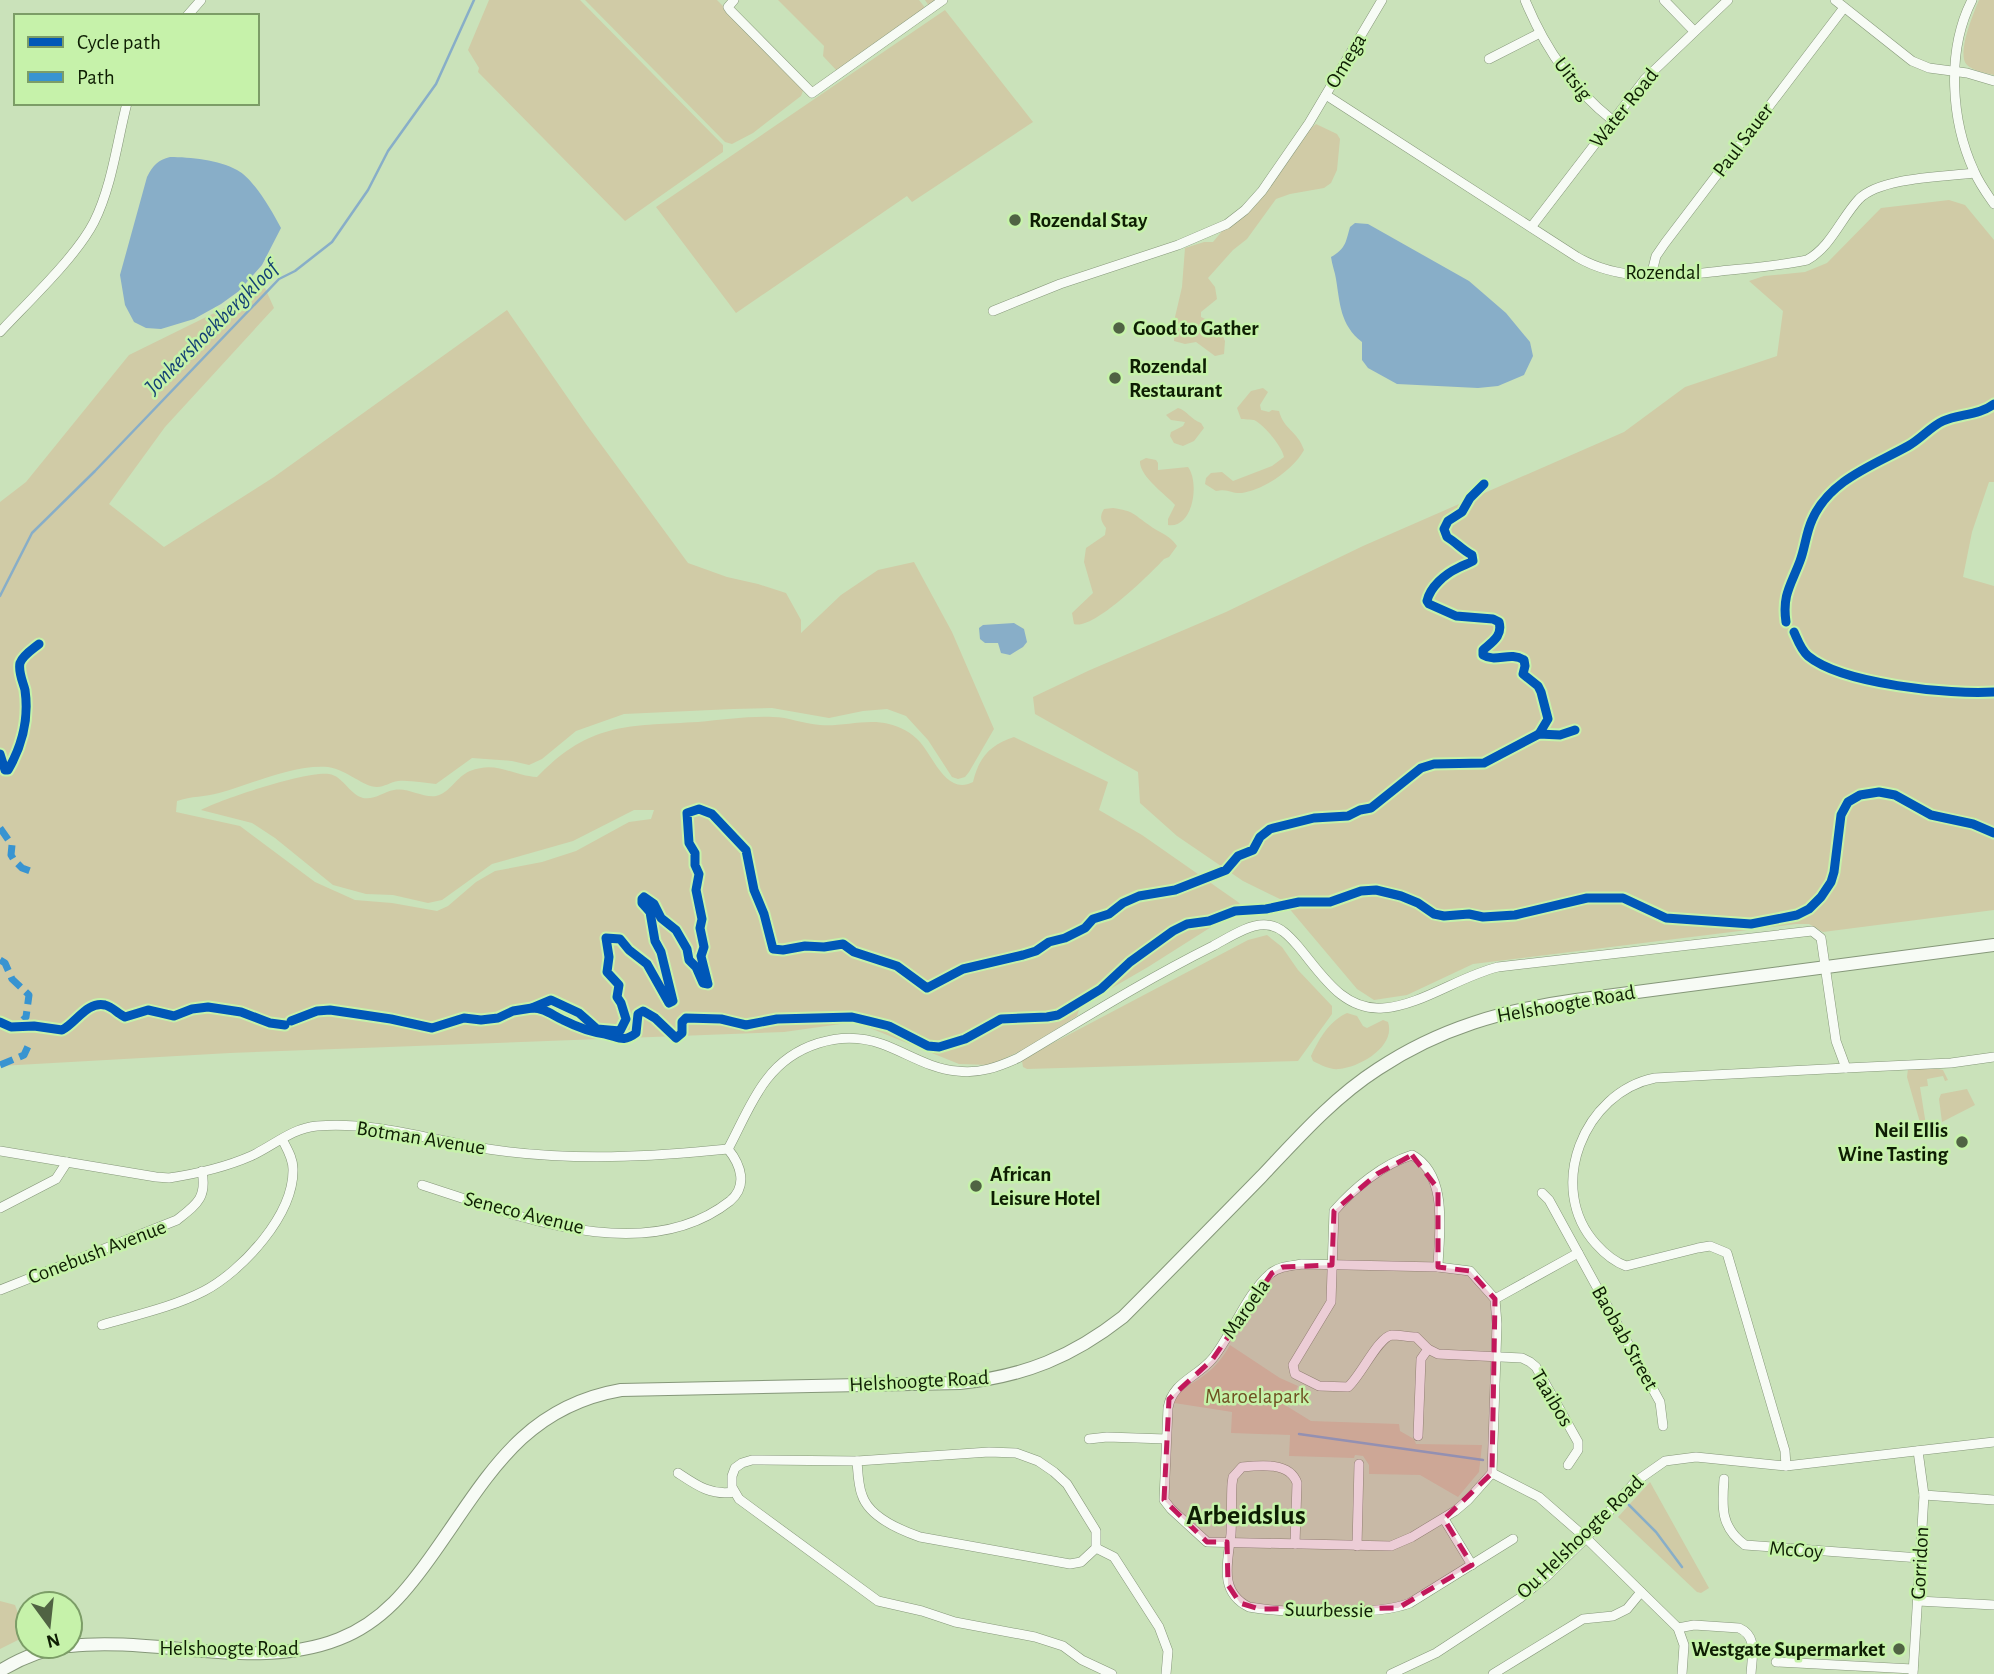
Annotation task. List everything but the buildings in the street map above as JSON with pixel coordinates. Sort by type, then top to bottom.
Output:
[{"type":"main road","name":"Helshoogte Road","points":[[84,1646],[278,1652],[318,1646],[341,1638],[380,1616],[395,1602],[419,1574],[510,1449],[542,1420],[566,1406],[593,1396],[621,1390],[960,1383],[1007,1376],[1036,1367],[1085,1345],[1123,1317],[1332,1104],[1376,1070],[1411,1049],[1481,1019],[1526,1007],[1994,945]]},
{"type":"main road","name":"Helshoogte Road","points":[[0,1671],[18,1660]]},
{"type":"street","points":[[189,14],[201,0]]},
{"type":"street","points":[[734,0],[728,7],[730,10],[812,93],[943,0]]},
{"type":"street","name":"Omega","points":[[993,311],[1060,284],[1178,245],[1227,224],[1245,210],[1262,191],[1309,122],[1382,0]]},
{"type":"street","name":"Uitsig","points":[[1525,0],[1540,33],[1587,100],[1611,119]]},
{"type":"street","points":[[1664,0],[1694,32]]},
{"type":"street","name":"Water Road","points":[[1532,226],[1611,119],[1645,79],[1728,0]]},
{"type":"street","points":[[1835,0],[1912,61],[1929,68],[1956,71],[1994,81]]},
{"type":"street","points":[[1972,0],[1957,50],[1959,123],[1974,173],[1994,204]]},
{"type":"street","name":"Paul Sauer","points":[[1651,276],[1656,256],[1843,9]]},
{"type":"street","points":[[1489,59],[1540,33]]},
{"type":"street","name":"Rozendal","points":[[1326,95],[1589,264],[1618,272],[1651,276],[1747,269],[1807,260],[1820,252],[1866,193],[1878,187],[1903,182],[1974,173]]},
{"type":"street","points":[[0,332],[81,243],[94,222],[104,199],[127,105]]},
{"type":"street","points":[[728,1149],[766,1081],[782,1062],[800,1049],[836,1040],[859,1040],[878,1043],[927,1064],[956,1072],[979,1072],[1018,1058],[1137,985],[1256,926],[1267,925],[1286,933],[1344,999],[1369,1008],[1386,1008],[1407,1003],[1460,979],[1498,967],[1805,930],[1815,932],[1821,938],[1836,1041],[1846,1068]]},
{"type":"street","points":[[1786,1466],[1785,1451],[1727,1253],[1710,1246],[1626,1266],[1620,1264],[1591,1238],[1574,1199],[1576,1153],[1584,1132],[1606,1103],[1627,1087],[1655,1078],[1951,1063],[1994,1057]]},
{"type":"street","name":"Botman Avenue","points":[[0,1151],[156,1177],[182,1176],[247,1158],[308,1127],[371,1126],[493,1150],[555,1157],[603,1158],[728,1149]]},
{"type":"street","points":[[102,1325],[203,1291],[244,1262],[285,1204],[292,1180],[291,1155],[282,1139]]},
{"type":"street","name":"Seneco Avenue","points":[[422,1185],[557,1226],[594,1231],[650,1232],[684,1225],[716,1210],[735,1196],[741,1179],[740,1168],[728,1149]]},
{"type":"street","points":[[1438,1267],[1438,1189],[1420,1159],[1412,1155],[1402,1158],[1377,1174],[1354,1191],[1334,1211],[1331,1302],[1293,1365],[1294,1374],[1319,1386],[1348,1387],[1356,1380],[1384,1338],[1393,1335],[1416,1337],[1428,1349],[1438,1354],[1495,1356]]},
{"type":"street","points":[[0,1208],[56,1179],[67,1162]]},
{"type":"street","name":"Conebush Avenue","points":[[0,1290],[177,1220],[199,1201],[204,1191],[202,1171]]},
{"type":"street","name":"Baobab Street","points":[[1542,1193],[1549,1200],[1660,1402],[1663,1426]]},
{"type":"street","points":[[1578,1253],[1495,1299],[1497,1324],[1492,1473],[1539,1497],[1586,1538],[1678,1628],[1684,1645],[1682,1674]]},
{"type":"street","name":"Maroela","points":[[1492,1473],[1468,1500],[1444,1519],[1391,1546],[1208,1542],[1164,1500],[1169,1399],[1175,1389],[1212,1360],[1263,1282],[1272,1273],[1283,1267],[1332,1265],[1438,1267],[1470,1271],[1495,1299]]},
{"type":"street","points":[[1418,1436],[1421,1359],[1428,1349]]},
{"type":"street","name":"Taaibos","points":[[1495,1356],[1522,1358],[1536,1367],[1577,1442],[1577,1450],[1568,1465]]},
{"type":"street","points":[[1089,1439],[1166,1439]]},
{"type":"street","name":"Ou Helshoogte Road","points":[[1391,1674],[1436,1653],[1520,1598],[1586,1538],[1636,1482],[1665,1461],[1696,1457],[1786,1466],[1994,1442]]},
{"type":"street","name":"Gorridon","points":[[1913,1672],[1924,1495],[1918,1451]]},
{"type":"street","points":[[857,1461],[863,1499],[868,1507],[899,1529],[920,1536],[1070,1564],[1081,1562],[1096,1548],[1096,1531],[1067,1485],[1038,1461],[1016,1453],[989,1452],[857,1461],[752,1460],[735,1468],[732,1476],[734,1492],[739,1499],[878,1601],[955,1622],[1035,1637],[1063,1646],[1089,1664],[1112,1674]]},
{"type":"street","points":[[1357,1546],[1359,1464]]},
{"type":"street","name":"Suurbessie","points":[[1295,1544],[1297,1483],[1294,1477],[1282,1467],[1242,1468],[1233,1477],[1226,1573],[1228,1585],[1240,1603],[1259,1609],[1398,1608],[1513,1539]]},
{"type":"street","points":[[678,1473],[705,1490],[719,1494],[734,1492]]},
{"type":"street","name":"McCoy","points":[[1724,1479],[1721,1508],[1738,1540],[1745,1545],[1920,1558]]},
{"type":"street","points":[[1924,1495],[1994,1500]]},
{"type":"street","points":[[1444,1519],[1472,1565]]},
{"type":"street","points":[[1096,1548],[1114,1557],[1154,1618],[1168,1651],[1166,1674]]},
{"type":"street","points":[[1493,1674],[1583,1619],[1614,1616],[1627,1609],[1641,1592]]},
{"type":"street","points":[[1918,1601],[1994,1605]]},
{"type":"street","points":[[1678,1628],[1694,1625],[1739,1628],[1745,1631],[1753,1647],[1751,1674]]},
{"type":"street","points":[[1776,1661],[1826,1670],[1913,1672]]},
{"type":"highlighted area","points":[[1412,1155],[1438,1189],[1438,1267],[1470,1271],[1495,1299],[1492,1473],[1444,1519],[1472,1565],[1398,1608],[1259,1609],[1240,1603],[1228,1585],[1227,1542],[1207,1542],[1164,1500],[1169,1399],[1212,1360],[1272,1273],[1283,1267],[1332,1265],[1334,1211],[1377,1174]]},
{"type":"green space","points":[[489,0],[580,0],[723,145],[723,152],[625,221],[478,72],[479,68],[468,50]]},
{"type":"green space","points":[[585,0],[717,0],[804,88],[801,96],[753,133],[732,144],[725,142]]},
{"type":"green space","points":[[778,0],[919,0],[926,9],[929,6],[925,0],[939,0],[838,72],[823,56],[824,46]]},
{"type":"green space","points":[[1979,0],[1994,0],[1994,75],[1973,69],[1964,60],[1967,33]]},
{"type":"green space","points":[[945,10],[1033,122],[912,202],[907,196],[736,313],[656,207]]},
{"type":"green space","points":[[1316,124],[1337,134],[1340,139],[1337,170],[1331,183],[1324,188],[1276,199],[1247,239],[1233,250],[1208,278],[1215,287],[1217,299],[1201,312],[1201,317],[1218,325],[1225,341],[1224,354],[1215,356],[1196,342],[1185,344],[1174,341],[1185,248],[1213,242],[1223,230],[1238,221],[1270,185]]},
{"type":"green space","points":[[1949,200],[1965,205],[1994,240],[1994,482],[1989,482],[1972,532],[1963,577],[1994,586],[1994,910],[1823,932],[1809,924],[1796,924],[1473,964],[1407,995],[1374,1000],[1357,989],[1282,900],[1243,881],[1177,836],[1140,803],[1138,772],[1035,714],[1033,697],[1226,612],[1363,546],[1624,432],[1685,387],[1777,356],[1783,311],[1749,281],[1764,276],[1805,272],[1827,263],[1881,208]]},
{"type":"green space","points":[[265,288],[274,308],[165,427],[109,504],[164,547],[274,477],[507,310],[688,563],[786,593],[801,620],[801,633],[841,595],[878,570],[914,562],[952,632],[994,729],[969,772],[958,779],[952,777],[928,740],[906,716],[887,709],[829,718],[772,708],[624,714],[576,731],[542,759],[529,765],[472,758],[436,784],[398,781],[377,787],[335,769],[315,767],[273,776],[219,793],[177,801],[176,812],[240,826],[315,882],[355,900],[437,911],[448,906],[476,882],[495,871],[542,862],[576,851],[629,822],[651,819],[654,810],[634,810],[573,841],[492,864],[442,900],[428,903],[393,895],[366,894],[333,885],[252,823],[201,810],[264,787],[318,774],[334,775],[363,798],[399,789],[436,796],[445,792],[465,773],[488,767],[537,777],[556,759],[593,736],[630,727],[764,717],[820,725],[881,722],[913,735],[948,780],[956,784],[973,782],[987,753],[998,744],[1014,737],[1108,782],[1099,810],[1142,835],[1238,902],[1241,905],[1238,910],[1098,996],[1082,1000],[1077,1016],[1027,1048],[990,1065],[959,1064],[855,1022],[784,1032],[230,1053],[0,1066],[0,502],[26,482],[129,355]]},
{"type":"green space","points":[[1263,388],[1268,392],[1260,405],[1261,410],[1279,411],[1304,450],[1286,471],[1260,488],[1242,493],[1216,491],[1205,484],[1211,473],[1222,472],[1233,481],[1272,466],[1284,457],[1280,447],[1267,431],[1254,420],[1241,419],[1237,408],[1251,391]]},
{"type":"green space","points":[[1178,408],[1201,423],[1204,428],[1194,441],[1183,446],[1174,443],[1170,436],[1171,432],[1185,422],[1171,420],[1166,415]]},
{"type":"green space","points":[[1146,458],[1156,460],[1158,470],[1188,467],[1192,474],[1192,504],[1183,520],[1177,524],[1168,525],[1175,505],[1144,473],[1140,461]]},
{"type":"green space","points":[[1113,508],[1133,514],[1167,536],[1177,546],[1169,557],[1107,610],[1083,624],[1074,624],[1072,613],[1093,593],[1084,562],[1086,548],[1105,535],[1102,514],[1104,509]]},
{"type":"green space","points":[[1267,935],[1282,947],[1298,970],[1332,1006],[1332,1014],[1298,1061],[1023,1067],[1022,1061],[1036,1052],[1248,940]]},
{"type":"green space","points":[[1347,1013],[1357,1016],[1367,1028],[1383,1020],[1388,1022],[1389,1031],[1382,1047],[1366,1060],[1339,1069],[1313,1061],[1311,1056],[1325,1031]]},
{"type":"green space","points":[[1908,1069],[1943,1070],[1948,1080],[1945,1081],[1943,1076],[1927,1079],[1928,1086],[1920,1087],[1926,1125],[1921,1126],[1907,1077]]},
{"type":"green space","points":[[1967,1089],[1975,1105],[1942,1122],[1939,1099],[1941,1094]]},
{"type":"green space","name":"Maroelapark","points":[[1230,1345],[1280,1378],[1298,1386],[1285,1405],[1311,1421],[1399,1424],[1400,1431],[1414,1439],[1416,1444],[1482,1445],[1479,1472],[1458,1497],[1420,1475],[1369,1474],[1369,1465],[1363,1456],[1289,1456],[1290,1435],[1231,1433],[1232,1412],[1174,1403],[1182,1390],[1215,1366]]},
{"type":"green space","points":[[1650,1482],[1709,1588],[1701,1593],[1618,1517]]},
{"type":"green space","points":[[0,1601],[14,1605],[14,1642],[0,1649]]},
{"type":"water","points":[[170,157],[204,160],[237,170],[256,188],[281,228],[262,265],[239,291],[194,319],[161,329],[146,328],[134,322],[125,305],[120,275],[147,177],[156,164]]},
{"type":"water","points":[[1355,223],[1368,224],[1469,281],[1506,313],[1530,342],[1533,356],[1524,375],[1498,386],[1478,388],[1397,384],[1368,368],[1362,360],[1362,342],[1349,328],[1342,313],[1331,257],[1343,248],[1350,227]]},
{"type":"water","points":[[1014,623],[1024,629],[1027,642],[1010,655],[1001,653],[998,643],[985,643],[980,639],[979,628],[983,625]]},
{"type":"waterway","name":"Jonkershoekbergkloof","points":[[0,596],[32,533],[279,279],[295,271],[332,242],[368,190],[388,151],[436,84],[474,0]]},
{"type":"waterway","points":[[1299,1434],[1483,1460]]},
{"type":"waterway","points":[[1629,1505],[1656,1532],[1682,1567]]},
{"type":"marked path","points":[[0,828],[12,845],[11,855],[14,860],[22,868],[33,872]]},
{"type":"marked path","points":[[0,960],[5,963],[12,979],[29,995],[26,1017],[23,1020]]},
{"type":"marked path","points":[[0,1065],[24,1055],[30,1042]]},
{"type":"cycle path","points":[[1786,622],[1786,597],[1802,556],[1810,525],[1829,494],[1854,475],[1913,443],[1938,424],[1994,404]]},
{"type":"cycle path","points":[[1484,484],[1470,498],[1462,512],[1448,521],[1444,529],[1447,537],[1472,555],[1473,561],[1443,577],[1431,591],[1427,601],[1456,616],[1493,619],[1499,622],[1498,635],[1483,650],[1483,655],[1524,660],[1523,674],[1538,686],[1548,719],[1539,734]]},
{"type":"cycle path","points":[[1794,632],[1808,656],[1845,674],[1897,686],[1951,692],[1994,692]]},
{"type":"cycle path","points":[[0,754],[5,770],[8,770],[21,742],[25,721],[26,700],[20,663],[39,644]]},
{"type":"cycle path","points":[[291,1021],[317,1011],[330,1010],[432,1028],[464,1018],[498,1018],[551,1000],[579,1013],[597,1029],[620,1031],[626,1019],[617,997],[619,985],[607,972],[609,957],[606,938],[620,939],[647,964],[669,1003],[673,1001],[661,952],[655,941],[650,912],[642,903],[644,897],[654,904],[661,918],[676,930],[687,949],[689,960],[696,967],[703,983],[708,984],[701,956],[704,947],[700,928],[702,919],[696,890],[699,874],[695,865],[695,853],[689,843],[687,813],[699,809],[712,814],[746,850],[754,890],[764,914],[773,949],[843,944],[854,952],[897,966],[927,988],[963,969],[1036,951],[1049,942],[1085,928],[1093,919],[1109,914],[1123,903],[1139,896],[1175,890],[1226,870],[1238,856],[1253,850],[1260,837],[1270,829],[1314,818],[1348,816],[1371,808],[1421,768],[1434,764],[1484,763],[1539,734],[1560,735],[1575,730]]},
{"type":"cycle path","points":[[532,1008],[545,1010],[584,1029],[621,1038],[628,1038],[636,1033],[638,1014],[643,1011],[655,1018],[676,1038],[682,1033],[682,1022],[686,1018],[721,1019],[746,1025],[777,1019],[852,1017],[889,1026],[928,1046],[939,1047],[965,1039],[1001,1019],[1058,1015],[1101,989],[1130,962],[1173,931],[1187,924],[1209,921],[1235,911],[1266,909],[1299,902],[1330,902],[1361,891],[1376,890],[1401,896],[1434,914],[1444,916],[1515,915],[1587,898],[1623,898],[1666,918],[1751,924],[1797,915],[1809,909],[1821,897],[1834,872],[1841,815],[1848,802],[1860,795],[1879,792],[1895,795],[1931,815],[1973,824],[1994,833]]},
{"type":"cycle path","points":[[0,1022],[11,1027],[34,1026],[62,1030],[87,1009],[105,1005],[125,1017],[148,1010],[174,1016],[192,1009],[208,1007],[241,1012],[270,1023],[285,1025]]},
{"type":"place","name":"Rozendal Stay","points":[[1015,220]]},
{"type":"place","name":"Good to Gather","points":[[1119,328]]},
{"type":"place","name":"Rozendal Restaurant","points":[[1115,378]]},
{"type":"place","name":"Neil Ellis Wine Tasting","points":[[1962,1142]]},
{"type":"place","name":"African Leisure Hotel","points":[[976,1186]]},
{"type":"place","name":"Westgate Supermarket","points":[[1899,1649]]},
{"type":"district","name":"Arbeidslus","points":[[1246,1516]]}]
